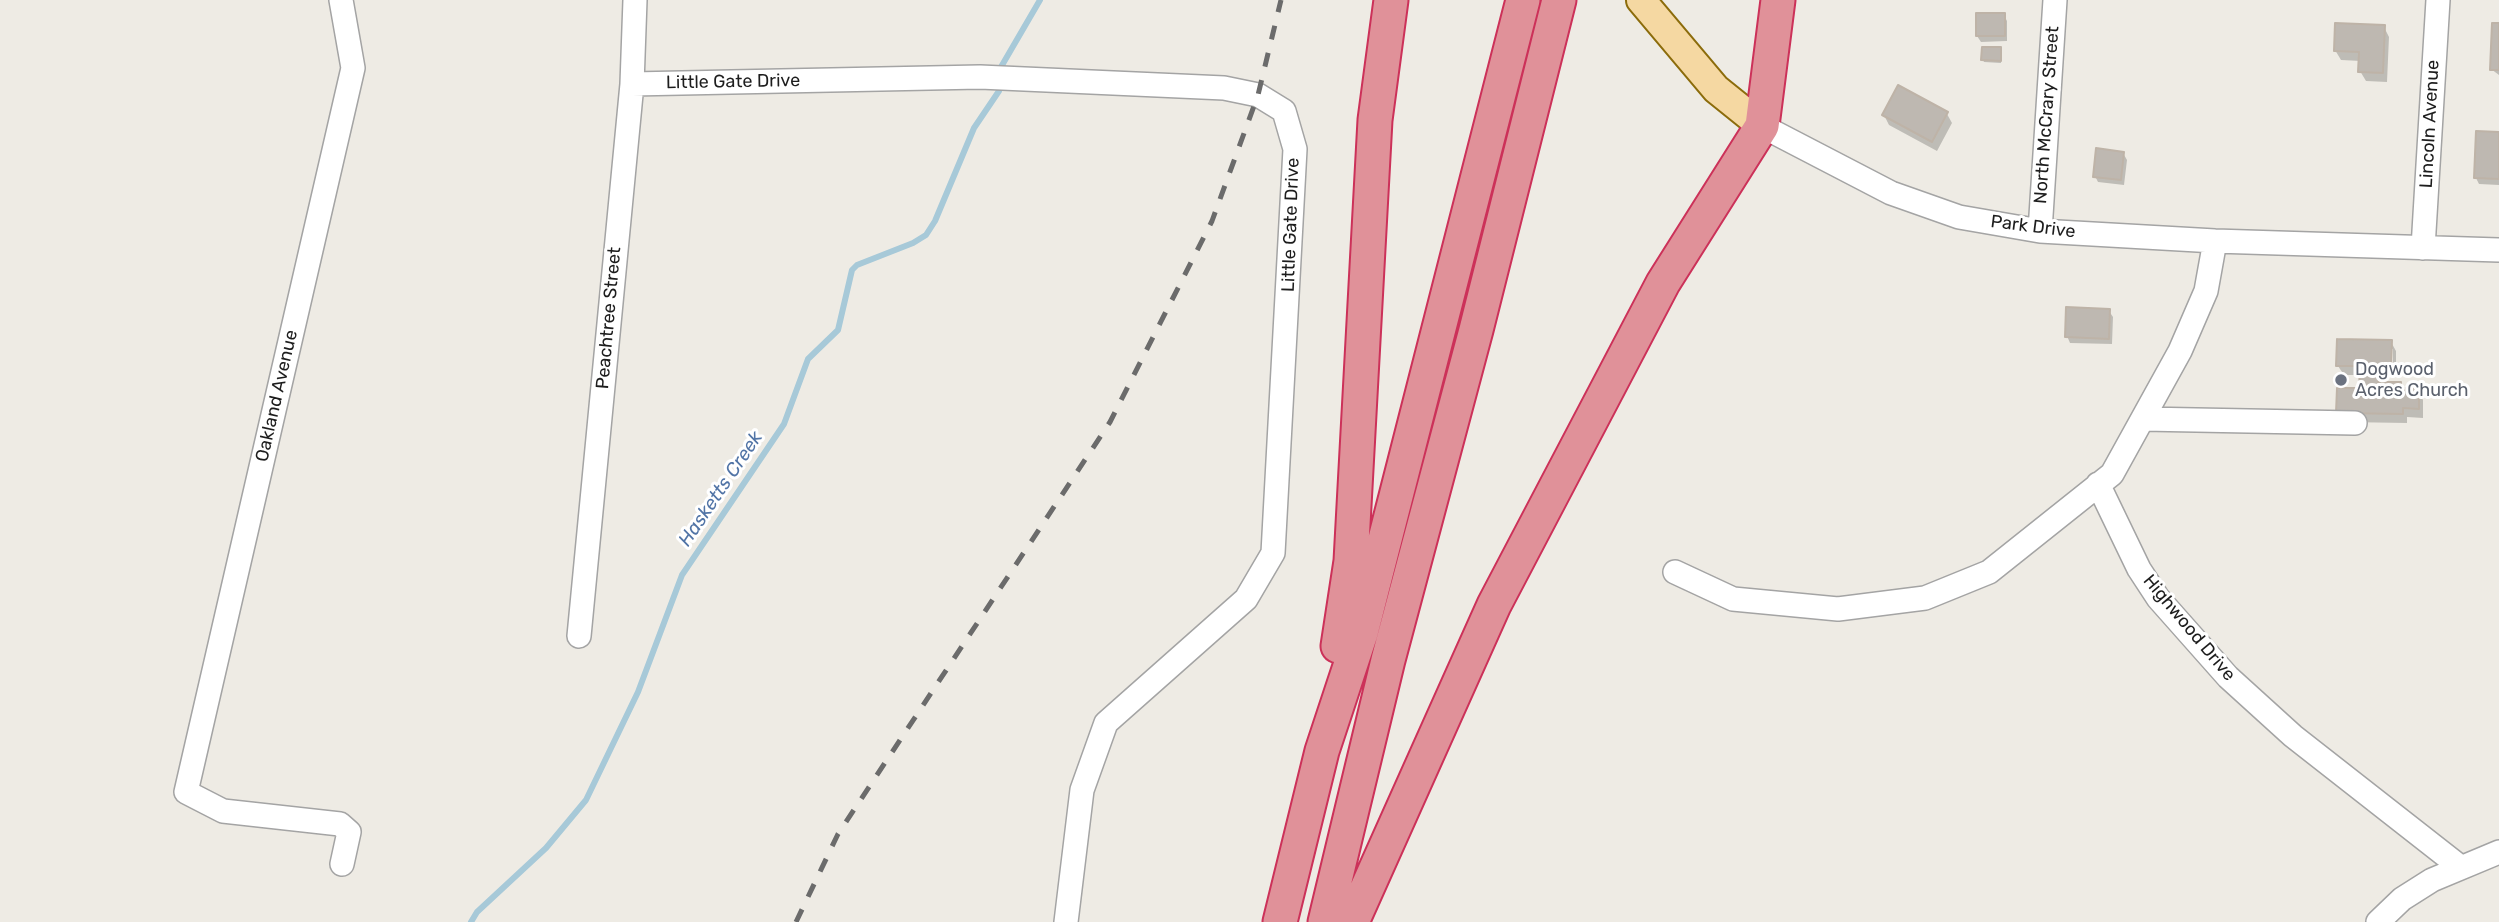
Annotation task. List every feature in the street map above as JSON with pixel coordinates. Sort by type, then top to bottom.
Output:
[{"type":"highway","points":[[1322,751],[1351,561],[1375,120],[1391,0]]},
{"type":"highway","points":[[1280,922],[1322,751],[1361,633],[1523,0]]},
{"type":"highway","points":[[1325,922],[1388,660],[1559,0]]},
{"type":"highway","points":[[1352,922],[1494,605],[1662,283],[1762,126],[1778,0]]},
{"type":"main road","name":"Park Drive","points":[[1646,5],[1716,89],[1762,126]]},
{"type":"street","name":"Oakland Avenue","points":[[341,0],[353,68],[186,792],[223,811],[340,824],[349,832],[342,864]]},
{"type":"street","name":"Peachtree Street","points":[[579,636],[632,84],[635,0]]},
{"type":"street","name":"North McCrary Street","points":[[2040,231],[2055,0]]},
{"type":"street","name":"Lincoln Avenue","points":[[2423,248],[2438,0]]},
{"type":"street","name":"Little Gate Drive","points":[[632,84],[980,77],[1224,88],[1258,95],[1284,111],[1295,149],[1273,553],[1246,599],[1106,723],[1082,790],[1066,922]]},
{"type":"street","name":"Park Drive","points":[[1762,126],[1891,193],[1959,217],[2040,231],[2215,241],[2499,250]]},
{"type":"street","points":[[1675,572],[1733,599],[1768,605],[1838,609],[1925,598],[1989,572],[2112,474],[2180,351],[2206,291],[2215,241]]},
{"type":"street","points":[[2143,419],[2355,423]]},
{"type":"street","name":"Highwood Drive","points":[[2098,484],[2139,569],[2158,598],[2228,677],[2293,736],[2459,866]]},
{"type":"street","points":[[2378,922],[2402,899],[2459,866],[2499,852]]},
{"type":"building","points":[[1976,13],[2005,13],[2005,36],[1976,36]]},
{"type":"building","points":[[2335,23],[2385,25],[2383,73],[2358,72],[2359,52],[2334,51]]},
{"type":"building","points":[[2492,23],[2499,23],[2499,70],[2490,70]]},
{"type":"building","points":[[1982,47],[2001,47],[2001,61],[1981,60]]},
{"type":"building","points":[[1898,85],[1948,112],[1932,142],[1882,115]]},
{"type":"building","points":[[2476,131],[2499,132],[2499,179],[2474,178]]},
{"type":"building","points":[[2096,148],[2124,152],[2121,180],[2093,177]]},
{"type":"building","points":[[2066,307],[2110,309],[2109,339],[2065,337]]},
{"type":"building","points":[[2337,339],[2392,340],[2391,368],[2379,368],[2378,382],[2401,382],[2401,388],[2419,389],[2419,409],[2403,408],[2403,414],[2336,413],[2337,388],[2359,388],[2360,366],[2336,366]]},
{"type":"waterway","name":"Hasketts Creek","points":[[1001,67],[1040,0]]},
{"type":"waterway","name":"Hasketts Creek","points":[[471,922],[477,912],[546,848],[586,800],[638,692],[682,575],[784,424],[808,359],[838,330],[852,270],[857,265],[913,243],[926,235],[935,221],[974,128],[999,91]]},
{"type":"railway","points":[[796,922],[838,834],[1110,422],[1212,221],[1258,95],[1281,0]]},
{"type":"place","name":"Dogwood Acres Church","points":[[2341,380]]}]
